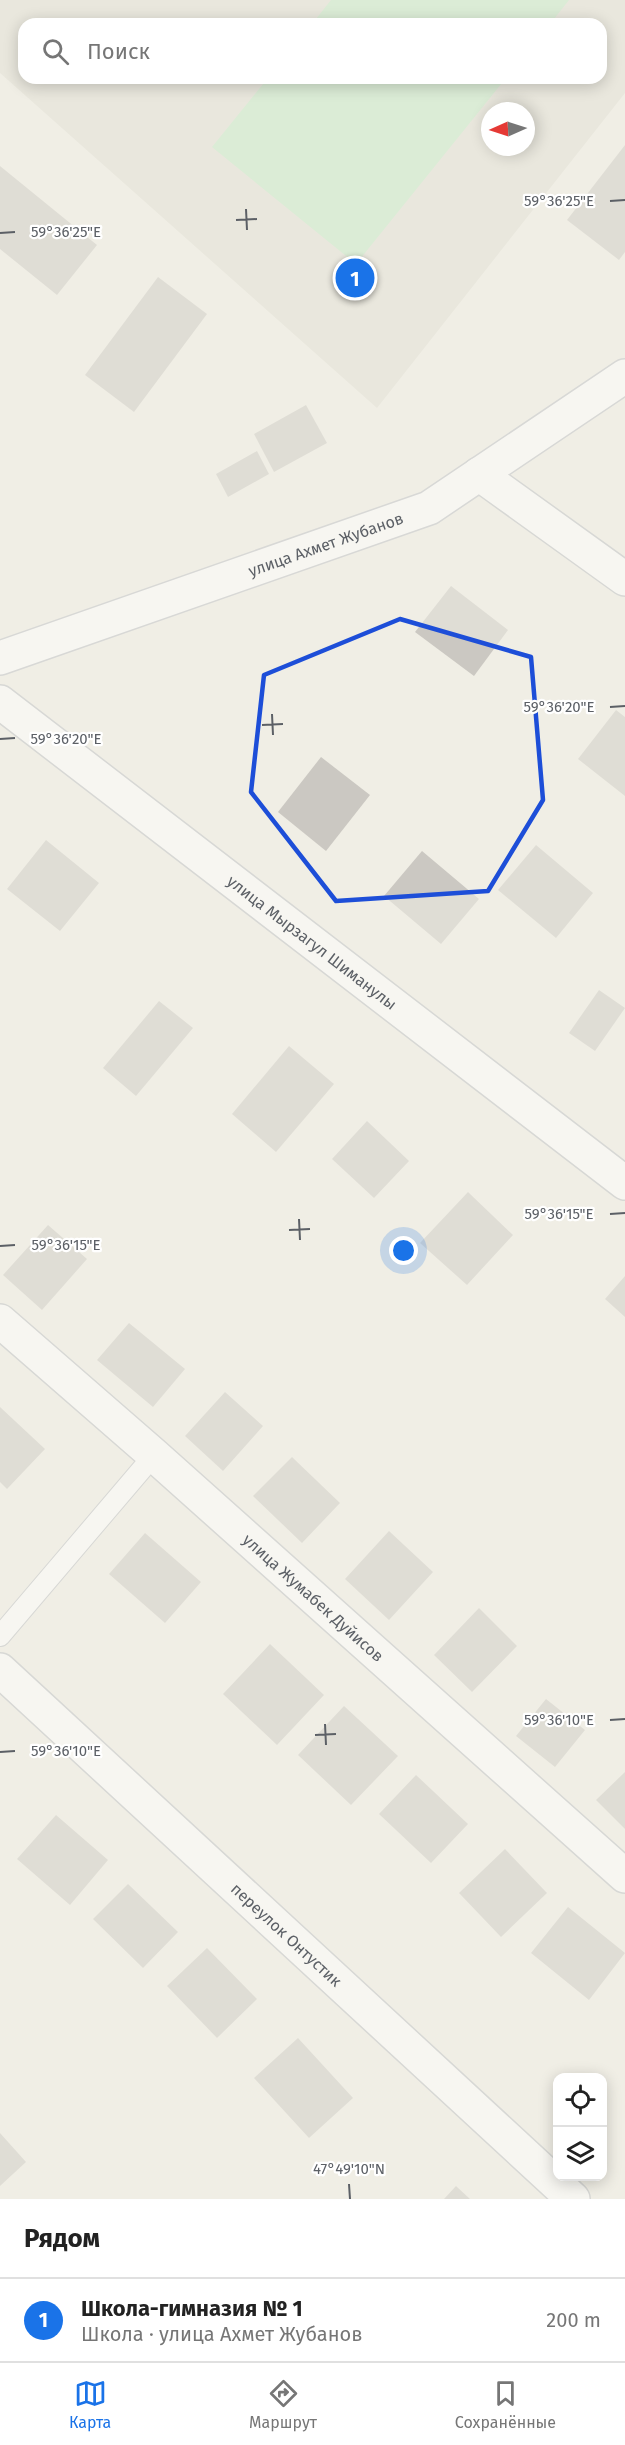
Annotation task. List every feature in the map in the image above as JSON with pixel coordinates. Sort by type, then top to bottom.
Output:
[{"type":"street","name":"улица Ахмет Жубанов","points":[[0,658],[429,507],[625,376]]},
{"type":"street","points":[[479,474],[625,579]]},
{"type":"street","name":"улица Мырзагул Шиманулы","points":[[0,702],[625,1183]]},
{"type":"street","name":"улица Жумабек Дуйисов","points":[[0,1321],[154,1455],[625,1876]]},
{"type":"street","name":"переулок Онтустик","points":[[0,1670],[573,2199]]},
{"type":"lane","points":[[0,1636],[154,1455]]},
{"type":"highlighted area","points":[[400,619],[531,657],[543,800],[488,891],[336,901],[251,792],[264,675]]},
{"type":"shaded area","points":[[0,0],[625,0],[625,93],[377,408],[0,73]]},
{"type":"green space","points":[[331,0],[569,0],[555,18],[317,18]]},
{"type":"green space","points":[[263,84],[501,84],[487,102],[481,102],[481,109],[356,264],[212,147]]},
{"type":"building","points":[[625,145],[625,252],[619,260],[567,220]]},
{"type":"building","points":[[0,166],[97,245],[57,295],[0,249]]},
{"type":"building","points":[[158,277],[207,314],[134,412],[85,375]]},
{"type":"building","points":[[306,405],[327,443],[274,472],[254,434]]},
{"type":"building","points":[[257,451],[269,474],[228,497],[216,474]]},
{"type":"building","points":[[451,586],[508,630],[474,676],[415,632]]},
{"type":"building","points":[[616,710],[625,717],[625,796],[578,759]]},
{"type":"building","points":[[321,757],[370,795],[326,851],[278,812]]},
{"type":"building","points":[[46,840],[99,883],[60,931],[7,889]]},
{"type":"building","points":[[536,845],[593,893],[556,938],[498,890]]},
{"type":"building","points":[[422,851],[479,899],[441,944],[384,896]]},
{"type":"building","points":[[599,990],[625,1008],[595,1051],[569,1033]]},
{"type":"building","points":[[159,1001],[193,1028],[136,1096],[103,1068]]},
{"type":"building","points":[[289,1046],[334,1084],[276,1152],[232,1114]]},
{"type":"building","points":[[367,1121],[409,1161],[374,1198],[332,1159]]},
{"type":"building","points":[[468,1192],[513,1235],[467,1285],[420,1243]]},
{"type":"building","points":[[48,1225],[87,1259],[42,1310],[3,1275]]},
{"type":"building","points":[[625,1276],[625,1317],[605,1299]]},
{"type":"building","points":[[129,1323],[185,1369],[153,1407],[97,1360]]},
{"type":"building","points":[[225,1392],[263,1426],[223,1471],[185,1436]]},
{"type":"building","points":[[0,1407],[45,1449],[7,1489],[0,1482]]},
{"type":"building","points":[[292,1457],[340,1503],[302,1543],[253,1496]]},
{"type":"building","points":[[389,1531],[433,1572],[389,1620],[345,1579]]},
{"type":"building","points":[[145,1533],[201,1582],[165,1623],[109,1574]]},
{"type":"building","points":[[479,1608],[517,1646],[472,1692],[434,1655]]},
{"type":"building","points":[[270,1644],[324,1695],[277,1745],[223,1694]]},
{"type":"building","points":[[546,1699],[585,1730],[555,1767],[516,1736]]},
{"type":"building","points":[[344,1706],[398,1756],[351,1805],[298,1755]]},
{"type":"building","points":[[625,1772],[625,1829],[596,1800]]},
{"type":"building","points":[[416,1775],[468,1824],[431,1863],[379,1814]]},
{"type":"building","points":[[56,1815],[108,1860],[70,1905],[17,1859]]},
{"type":"building","points":[[505,1849],[547,1893],[501,1937],[459,1893]]},
{"type":"building","points":[[128,1884],[178,1932],[143,1968],[93,1919]]},
{"type":"building","points":[[568,1907],[625,1953],[589,2000],[531,1953]]},
{"type":"building","points":[[207,1948],[257,1999],[217,2038],[167,1986]]},
{"type":"building","points":[[298,2038],[353,2098],[309,2138],[254,2078]]},
{"type":"building","points":[[0,2133],[26,2162],[0,2186]]},
{"type":"building","points":[[456,2186],[470,2199],[444,2199]]},
{"type":"place","name":"Школа-гимназия № 1","points":[[355,278]]}]
